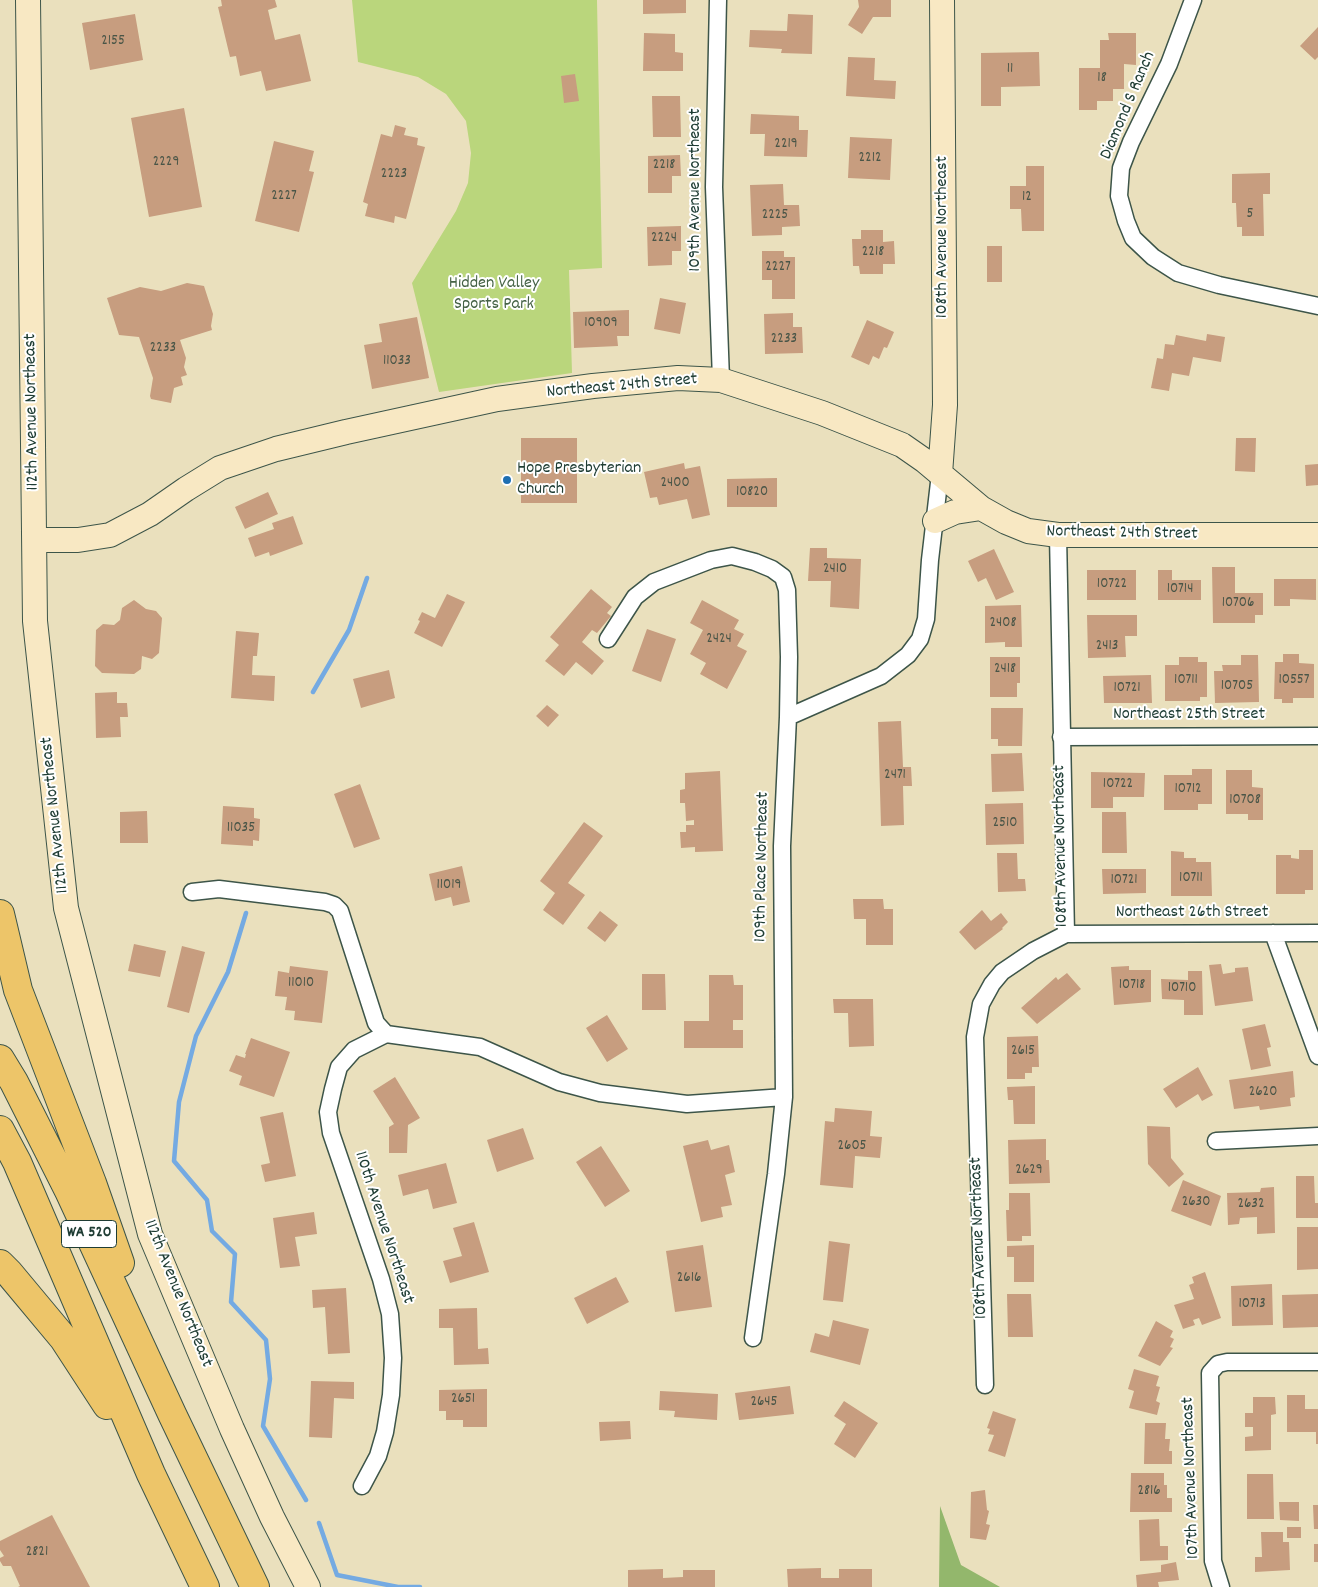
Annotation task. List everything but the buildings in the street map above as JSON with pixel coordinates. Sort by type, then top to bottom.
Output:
[{"type":"highway","points":[[0,914],[18,990],[92,1184],[172,1414]]},
{"type":"highway","name":"WA 520","points":[[0,1059],[14,1082],[69,1190],[172,1414],[255,1587]]},
{"type":"highway","name":"WA 520","points":[[0,1130],[17,1162],[151,1474],[205,1587]]},
{"type":"highway","points":[[0,1264],[64,1339],[151,1474]]},
{"type":"main road","name":"112th Avenue Northeast","points":[[28,0],[35,621],[66,908],[150,1234],[232,1429],[272,1517],[308,1587]]},
{"type":"main road","name":"108th Avenue Northeast","points":[[940,474],[945,405],[942,0]]},
{"type":"main road","name":"Northeast 24th Street","points":[[35,540],[78,540],[110,535],[150,514],[220,468],[276,449],[346,432],[507,398],[594,386],[678,378],[721,380],[822,413],[902,445],[981,508],[1006,522],[1028,531],[1058,535],[1318,535]]},
{"type":"main road","points":[[902,445],[927,433],[933,427],[945,405]]},
{"type":"main road","points":[[935,521],[955,512],[981,508]]},
{"type":"street","name":"109th Avenue Northeast","points":[[718,0],[714,187],[721,380]]},
{"type":"street","name":"Diamond S Ranch","points":[[1193,0],[1169,64],[1131,142],[1121,168],[1119,196],[1126,222],[1133,238],[1153,257],[1178,273],[1219,285],[1318,306]]},
{"type":"street","points":[[608,639],[635,597],[654,582],[711,560],[732,556],[772,569],[782,577],[787,590],[788,717],[881,676],[908,655],[920,638],[926,619],[930,560],[940,474]]},
{"type":"street","name":"108th Avenue Northeast","points":[[985,1385],[976,1037],[981,1004],[992,984],[1002,972],[1033,951],[1066,934],[1058,535]]},
{"type":"street","name":"109th Place Northeast","points":[[753,1338],[776,1174],[784,1097],[782,846],[788,717]]},
{"type":"street","name":"Northeast 25th Street","points":[[1061,736],[1318,736]]},
{"type":"street","points":[[192,892],[219,889],[325,902],[334,905],[340,912],[376,1023],[386,1034],[480,1047],[559,1082],[600,1092],[687,1104],[784,1097]]},
{"type":"street","name":"Northeast 26th Street","points":[[1066,934],[1318,933]]},
{"type":"street","points":[[1273,934],[1318,1056]]},
{"type":"street","name":"110th Avenue Northeast","points":[[362,1486],[378,1456],[385,1432],[393,1358],[390,1314],[381,1279],[331,1133],[328,1112],[339,1067],[354,1050],[386,1034]]},
{"type":"street","points":[[1216,1141],[1318,1136]]},
{"type":"street","name":"107th Avenue Northeast","points":[[1221,1587],[1213,1561],[1209,1378],[1213,1369],[1218,1364],[1227,1362],[1318,1362]]},
{"type":"green space","name":"Hidden Valley Sports Park","points":[[352,0],[597,0],[602,268],[569,270],[572,373],[439,392],[412,283],[456,211],[468,183],[471,153],[466,121],[446,94],[418,77],[358,62]]},
{"type":"green space","points":[[940,1506],[961,1565],[1000,1587],[939,1587]]},
{"type":"waterway","points":[[313,692],[349,630],[367,578]]},
{"type":"waterway","points":[[246,913],[228,972],[196,1036],[179,1102],[174,1161],[207,1200],[212,1231],[235,1254],[231,1302],[266,1340],[270,1379],[263,1426],[306,1500]]},
{"type":"waterway","points":[[319,1523],[337,1575],[398,1587],[420,1587]]},
{"type":"place","name":"Hope Presbyterian Church","points":[[507,480]]}]
